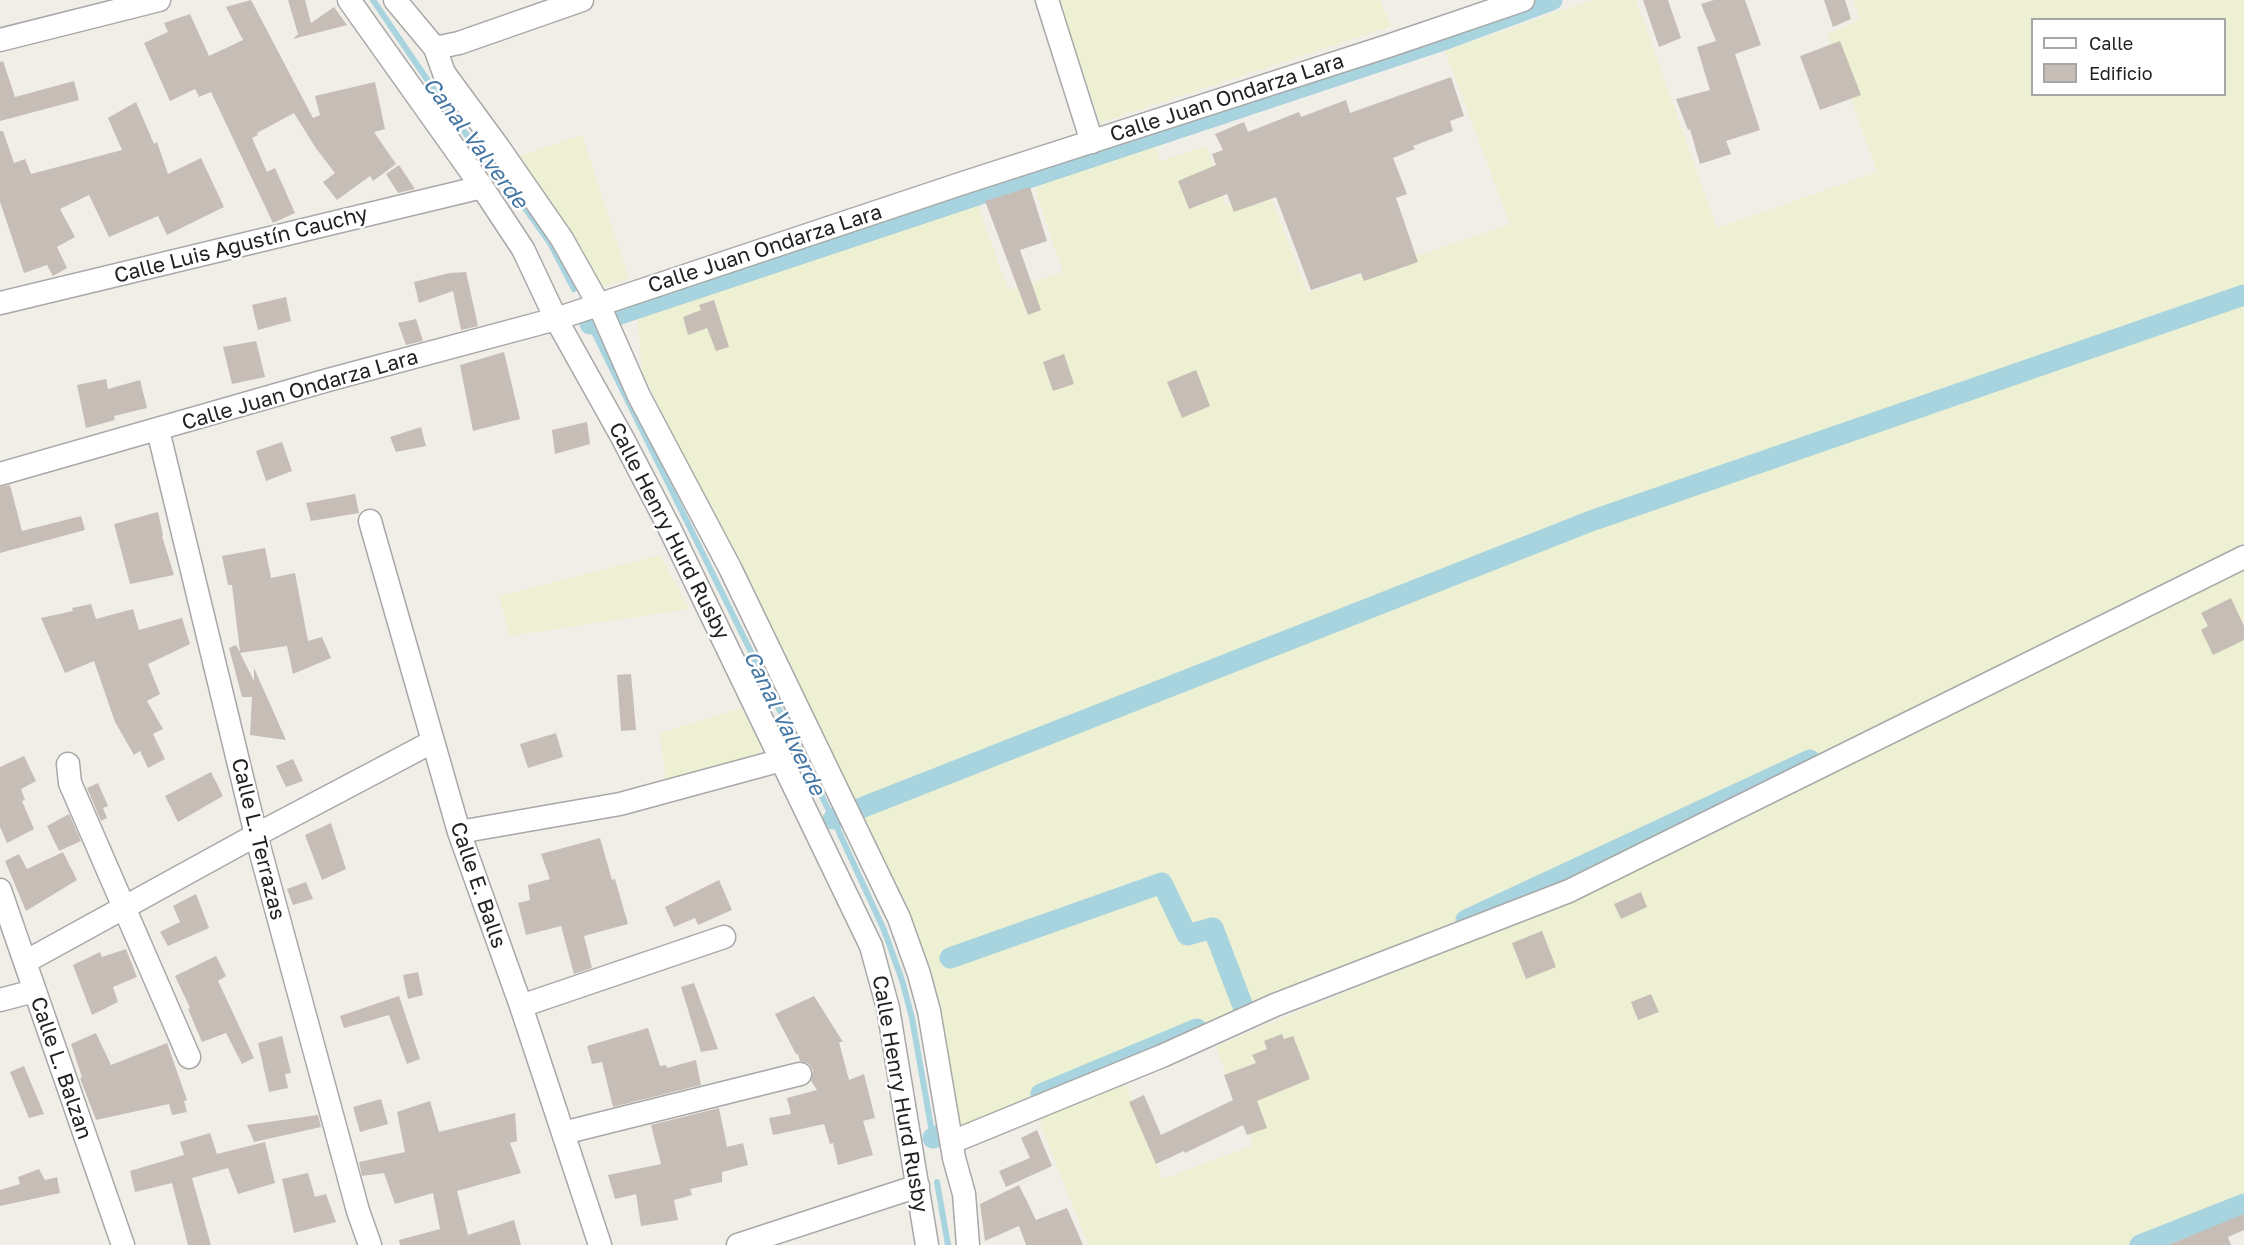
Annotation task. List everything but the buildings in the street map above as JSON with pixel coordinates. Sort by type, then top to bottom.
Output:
[{"type":"street","points":[[0,40],[159,0]]},
{"type":"street","name":"Calle Henry Hurd Rusby","points":[[349,0],[482,187],[523,249],[556,319],[669,527],[871,946],[888,1008],[927,1245]]},
{"type":"street","name":"Calle Henry Hurd Rusby","points":[[395,0],[435,48],[444,73],[562,239],[599,305],[639,396],[730,568],[899,918],[920,974],[929,1011],[953,1150],[964,1194],[968,1245]]},
{"type":"street","points":[[435,48],[459,43],[582,0]]},
{"type":"street","points":[[1047,0],[1092,142]]},
{"type":"street","name":"Calle Juan Ondarza Lara","points":[[0,474],[328,380],[556,319],[1523,0]]},
{"type":"street","name":"Calle Luis Agustín Cauchy","points":[[0,303],[482,187]]},
{"type":"street","name":"Calle L. Terrazas","points":[[158,430],[256,835],[358,1211],[370,1245]]},
{"type":"street","name":"Calle E. Balls","points":[[370,521],[459,832],[521,1006],[600,1245]]},
{"type":"street","points":[[738,1245],[917,1176],[953,1150],[1275,1005],[1569,891],[2244,557]]},
{"type":"street","points":[[25,962],[256,835],[432,742]]},
{"type":"street","points":[[459,832],[620,804],[782,760]]},
{"type":"street","points":[[68,764],[70,783],[189,1057]]},
{"type":"street","name":"Calle L. Balzan","points":[[0,890],[123,1245]]},
{"type":"street","points":[[521,1006],[724,937]]},
{"type":"street","points":[[0,1000],[34,991]]},
{"type":"street","points":[[563,1133],[800,1074]]},
{"type":"green space","points":[[1059,0],[1380,0],[1391,26],[1100,123]]},
{"type":"green space","points":[[1592,0],[1636,0],[1717,228],[1877,172],[1828,34],[1860,20],[1853,0],[2244,0],[2244,549],[1571,879],[958,1129],[938,1002],[642,371],[637,314],[978,205],[1008,290],[1063,272],[1033,183],[1155,144],[1160,161],[1207,146],[1226,207],[1267,188],[1308,293],[1510,224],[1445,51]]},
{"type":"green space","points":[[582,135],[629,278],[602,287],[519,156]]},
{"type":"green space","points":[[660,555],[689,609],[510,636],[499,596]]},
{"type":"green space","points":[[2244,569],[2244,1214],[2165,1245],[1088,1245],[1038,1117],[1124,1080],[1163,1179],[1253,1145],[1216,1046],[1595,888]]},
{"type":"green space","points":[[741,708],[761,746],[759,754],[666,783],[660,733]]},
{"type":"waterway","name":"Canal Valverde","points":[[373,0],[454,119],[515,194],[550,243],[574,289]]},
{"type":"waterway","points":[[590,324],[1449,38],[1552,0]]},
{"type":"waterway","points":[[833,819],[1591,521],[2244,295]]},
{"type":"waterway","name":"Canal Valverde","points":[[590,324],[833,819],[884,930],[902,980],[912,1018],[933,1138]]},
{"type":"waterway","points":[[1466,920],[1810,760]]},
{"type":"waterway","points":[[950,958],[1162,883],[1187,935],[1213,928],[1244,1009]]},
{"type":"waterway","points":[[1041,1094],[1197,1029]]},
{"type":"waterway","name":"Canal Valverde","points":[[933,1138],[940,1135]]},
{"type":"waterway","name":"Canal Valverde","points":[[937,1182],[948,1245]]},
{"type":"waterway","points":[[2140,1245],[2244,1204]]}]
